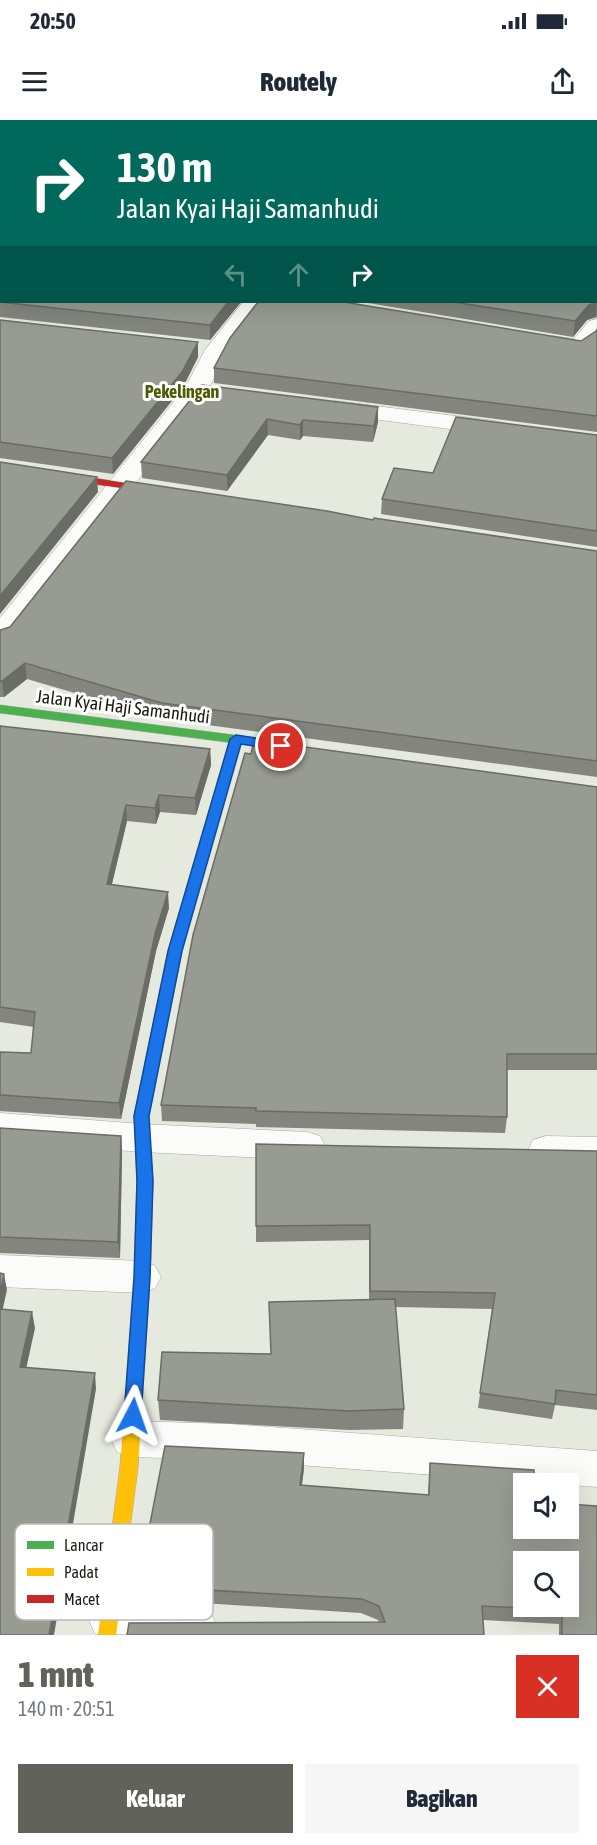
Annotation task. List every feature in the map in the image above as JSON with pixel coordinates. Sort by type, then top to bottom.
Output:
[{"type":"street","points":[[0,636],[119,485],[208,392],[206,349],[254,303]]},
{"type":"street","points":[[533,339],[588,349],[597,326]]},
{"type":"street","points":[[313,405],[514,430]]},
{"type":"street","points":[[0,467],[177,494]]},
{"type":"street","name":"Jalan Kyai Haji Samanhudi","points":[[0,709],[271,744]]},
{"type":"street","points":[[121,1524],[131,1439],[142,1277],[145,1181],[141,1116],[175,951],[236,739]]},
{"type":"street","points":[[0,1127],[142,1138],[338,1147]]},
{"type":"street","points":[[517,1150],[597,1151]]},
{"type":"street","points":[[0,1270],[142,1277]]},
{"type":"street","points":[[131,1439],[230,1442],[597,1468]]},
{"type":"street","points":[[108,1628],[232,1627]]},
{"type":"building","points":[[9,303],[227,303],[210,325]]},
{"type":"building","points":[[257,303],[350,303],[581,341],[597,329],[597,416],[214,368],[230,338]]},
{"type":"building","points":[[459,303],[594,303],[589,305],[575,321]]},
{"type":"building","points":[[0,320],[198,342],[182,372],[112,458],[0,442]]},
{"type":"building","points":[[202,385],[378,407],[374,426],[303,420],[300,425],[267,419],[227,475],[141,462]]},
{"type":"building","points":[[456,417],[597,435],[597,531],[382,499],[394,468],[433,473]]},
{"type":"building","points":[[0,462],[97,477],[0,596]]},
{"type":"building","points":[[126,481],[373,520],[374,518],[597,551],[597,761],[162,703],[25,663],[0,681],[0,630],[10,627]]},
{"type":"building","points":[[0,726],[210,749],[195,798],[159,795],[155,808],[126,805],[107,884],[168,892],[155,934],[119,1103],[0,1095],[0,1052],[31,1053],[35,1012],[0,1007]]},
{"type":"building","points":[[254,740],[597,787],[597,1054],[507,1054],[507,1117],[256,1111],[256,1108],[161,1105],[193,935],[245,753],[251,754]]},
{"type":"building","points":[[0,1128],[121,1136],[118,1242],[0,1237]]},
{"type":"building","points":[[256,1144],[597,1151],[597,1395],[556,1390],[555,1404],[480,1393],[495,1293],[370,1291],[370,1225],[256,1226]]},
{"type":"building","points":[[0,1273],[4,1274],[0,1293]]},
{"type":"building","points":[[395,1299],[404,1409],[349,1411],[158,1400],[162,1352],[271,1354],[269,1302]]},
{"type":"building","points":[[0,1309],[32,1312],[20,1367],[95,1373],[68,1524],[15,1524],[15,1620],[52,1620],[49,1635],[0,1635]]},
{"type":"building","points":[[165,1446],[304,1453],[300,1485],[429,1495],[430,1463],[534,1470],[534,1473],[513,1473],[513,1539],[579,1539],[579,1505],[597,1506],[597,1635],[562,1635],[562,1617],[579,1617],[579,1551],[513,1551],[513,1608],[482,1606],[484,1635],[127,1635],[129,1623],[385,1622],[379,1606],[362,1599],[213,1590],[213,1524],[150,1524]]},
{"type":"traffic: fast","points":[[0,709],[257,742]]},
{"type":"traffic: fast","points":[[142,1282],[145,1181],[141,1116],[168,986]]},
{"type":"traffic: slow","points":[[168,986],[175,951],[236,739]]},
{"type":"traffic: slow","points":[[122,1524],[129,1467],[142,1282]]},
{"type":"traffic: slow","points":[[107,1635],[109,1620]]},
{"type":"traffic: jam","points":[[0,467],[167,492]]},
{"type":"district","name":"Pekelingan","points":[[182,392]]},
{"type":"route","points":[[133,1416],[142,1277],[145,1181],[141,1116],[175,951],[236,739],[281,746]]}]
